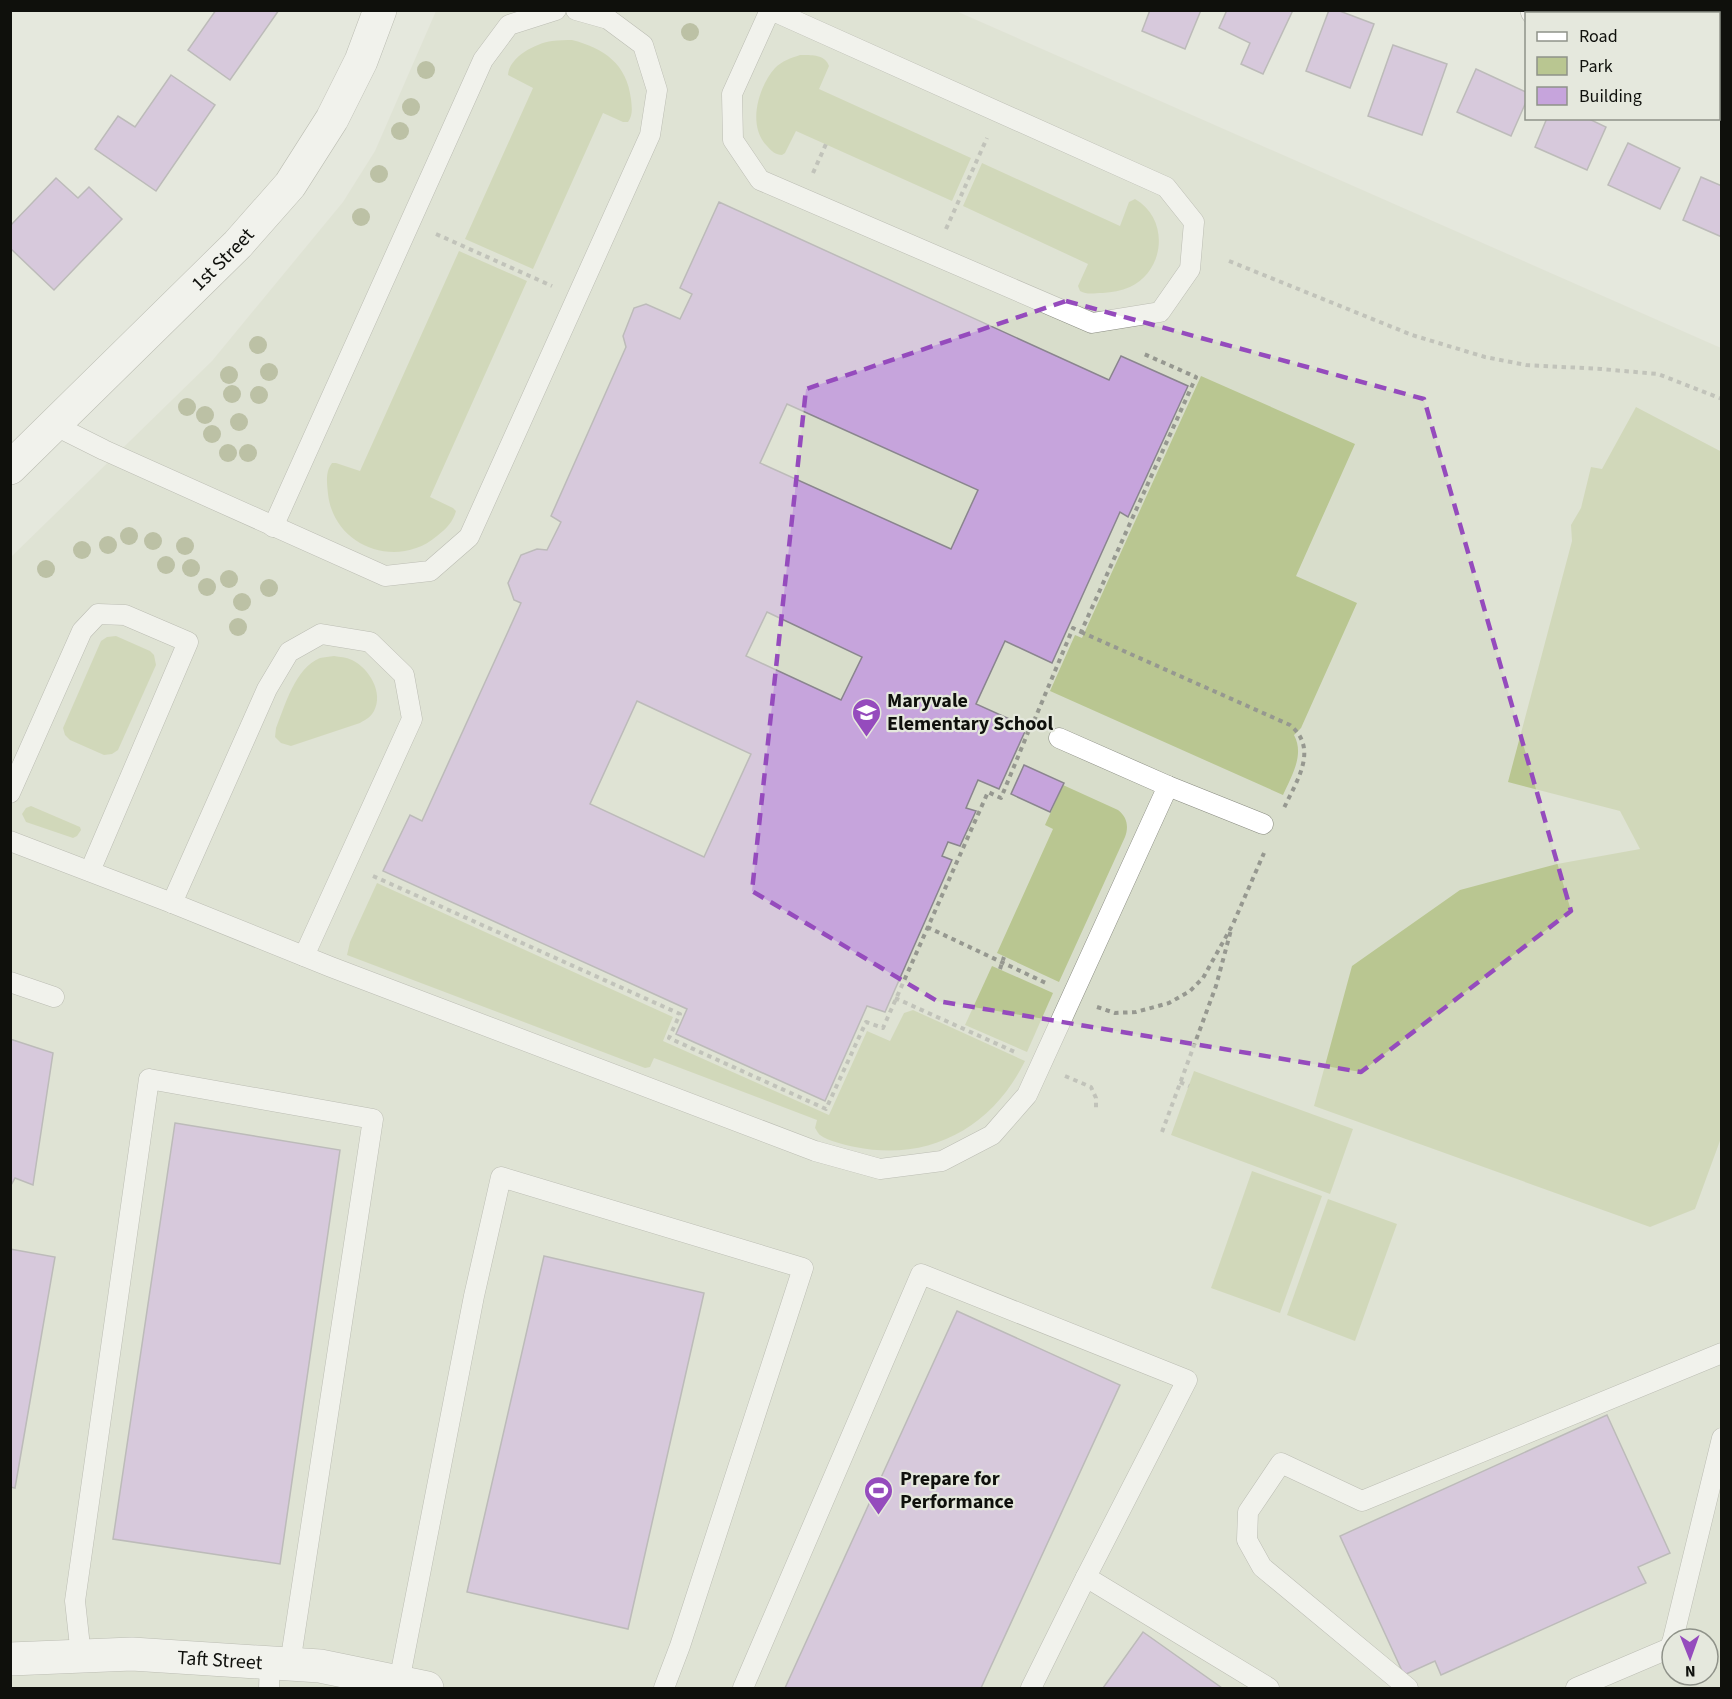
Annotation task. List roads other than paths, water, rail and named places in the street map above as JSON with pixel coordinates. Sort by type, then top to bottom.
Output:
[{"type":"street","name":"1st Street","points":[[10,468],[238,244],[290,185],[337,109],[361,61],[380,10]]},
{"type":"street","name":"Taft Street","points":[[10,1659],[132,1654],[276,1672],[320,1666],[413,1686]]},
{"type":"lane","points":[[273,527],[483,60],[509,25],[556,10]]},
{"type":"lane","points":[[54,425],[273,527],[386,576],[430,571],[469,537],[650,135],[657,90],[643,45],[608,19],[576,10]]},
{"type":"lane","points":[[771,10],[1166,187],[1194,222],[1190,269],[1160,312],[1092,323],[760,180],[733,140],[732,94],[771,10]]},
{"type":"lane","points":[[10,793],[82,631],[98,614],[125,615],[188,642],[90,870]]},
{"type":"lane","points":[[172,903],[267,689],[289,652],[321,634],[370,642],[404,675],[412,719],[304,956]]},
{"type":"lane","points":[[1059,738],[1168,786],[1263,824]]},
{"type":"lane","points":[[10,841],[815,1151],[880,1169],[942,1161],[992,1135],[1027,1095],[1168,786]]},
{"type":"lane","points":[[10,982],[54,997]]},
{"type":"lane","points":[[81,1656],[75,1601],[149,1079],[373,1119],[276,1672]]},
{"type":"lane","points":[[413,1686],[474,1296],[501,1177],[803,1268],[680,1647],[664,1689]]},
{"type":"lane","points":[[743,1689],[921,1274],[1186,1380],[1031,1689]]},
{"type":"lane","points":[[1408,1689],[1262,1567],[1247,1540],[1248,1512],[1281,1463],[1362,1501],[1722,1353]]},
{"type":"lane","points":[[1675,1627],[1722,1438]]},
{"type":"lane","points":[[1086,1577],[1269,1689]]},
{"type":"lane","points":[[1576,1689],[1660,1653]]},
{"type":"place","name":"Maryvale Elementary School","points":[[866,738]]},
{"type":"place","name":"Prepare for Performance","points":[[879,1516]]}]
